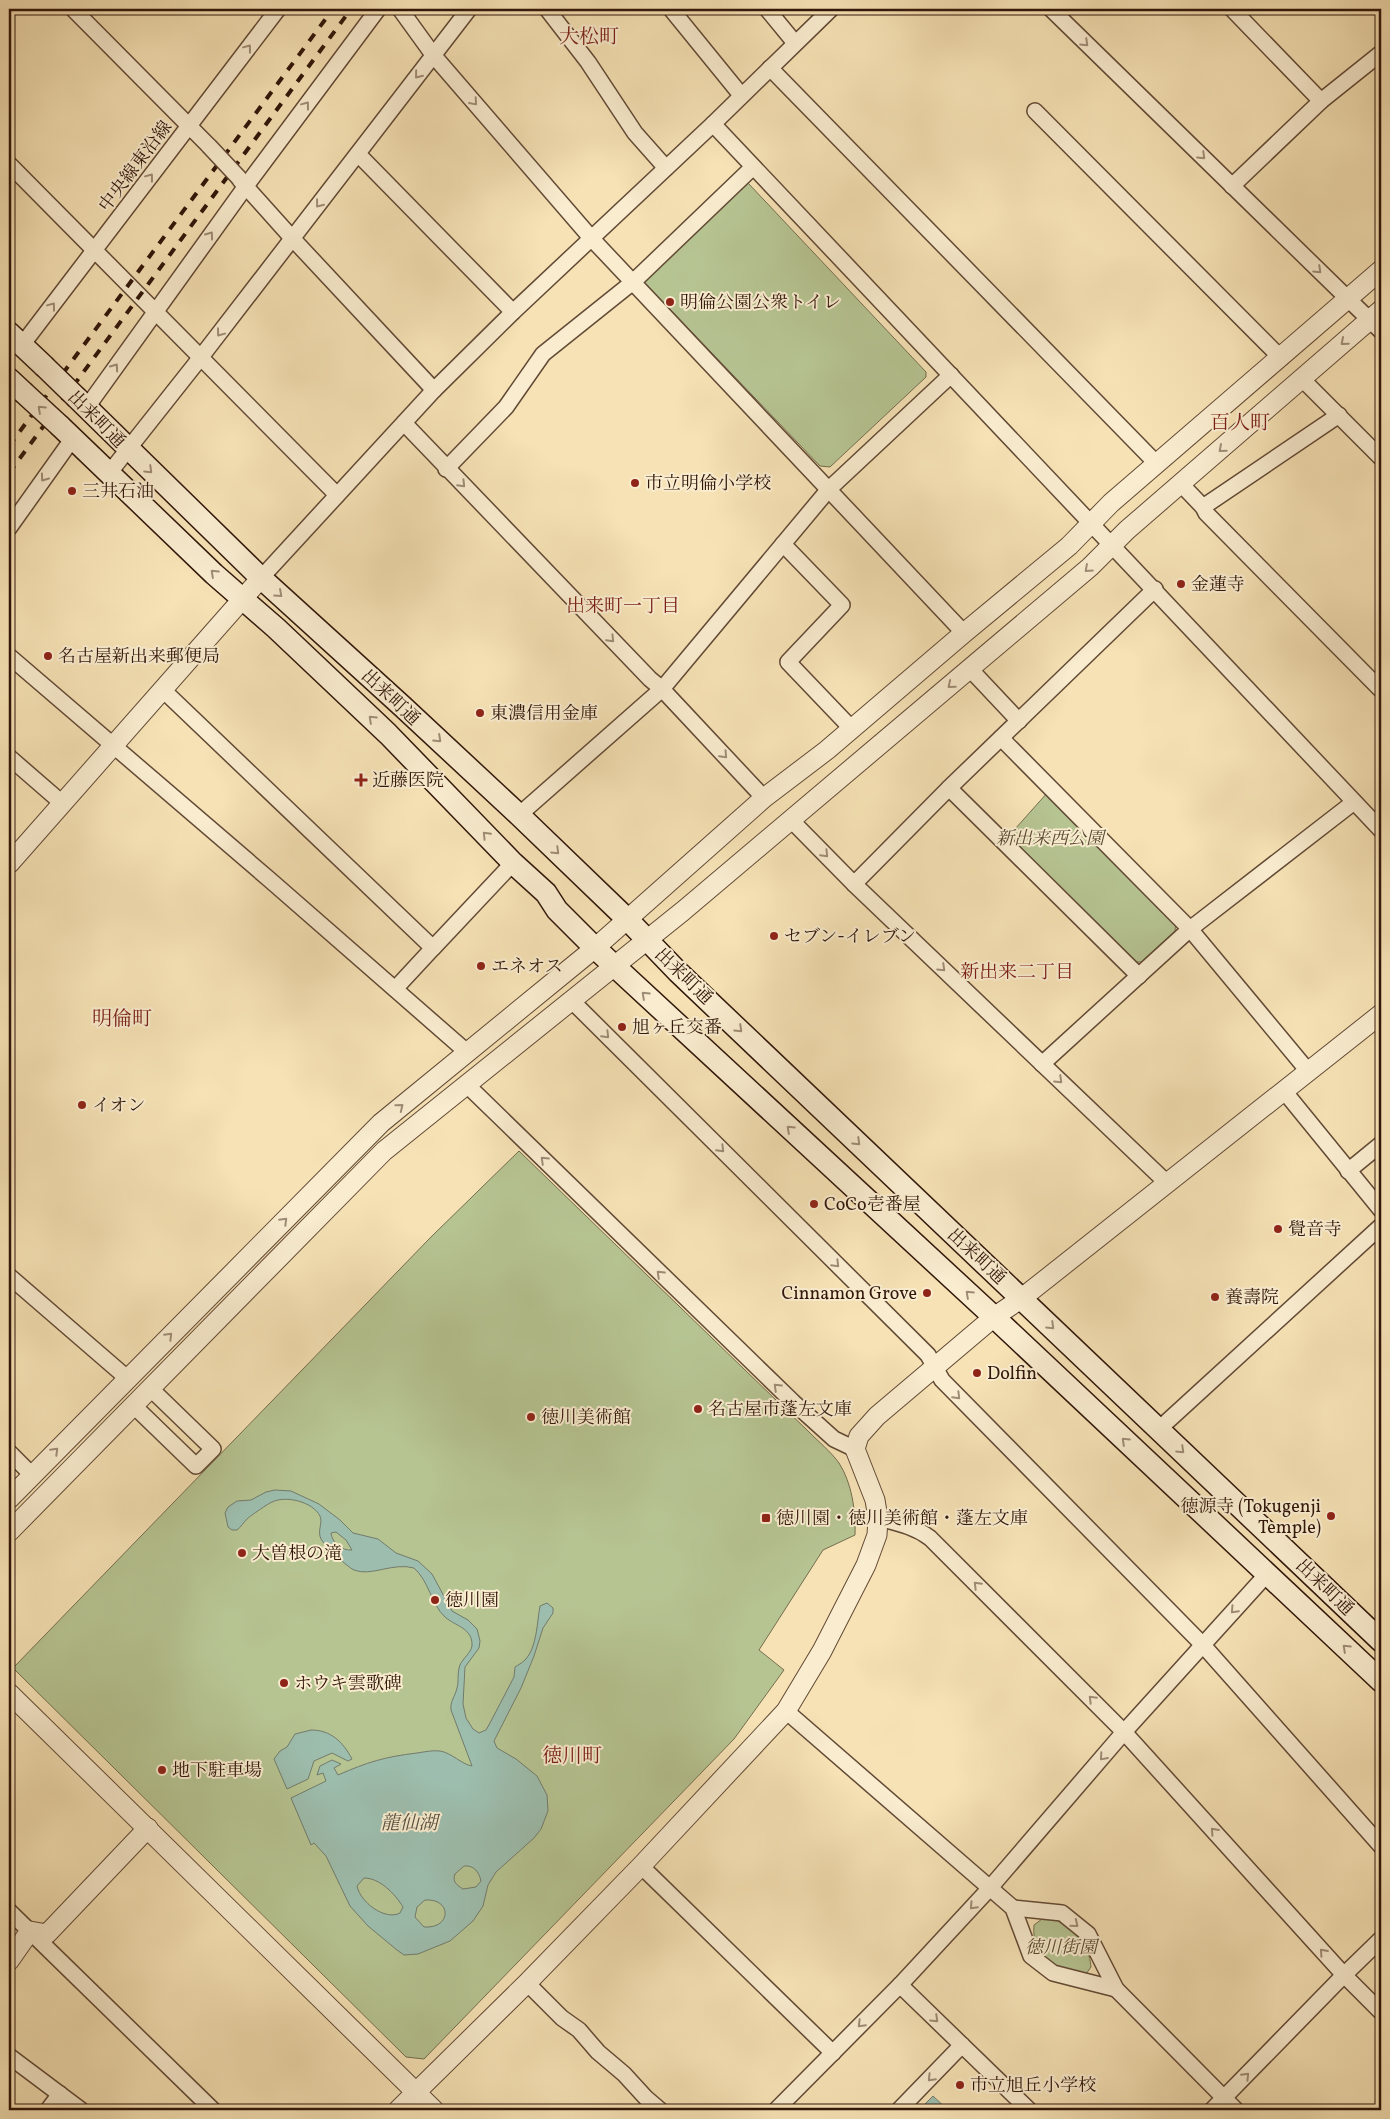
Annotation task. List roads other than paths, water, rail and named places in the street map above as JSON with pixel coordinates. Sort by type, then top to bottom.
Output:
[{"type":"main road","name":"出来町通","points":[[16,339],[261,578],[519,815],[627,919],[678,972],[1381,1641]]},
{"type":"main road","name":"出来町通","points":[[16,385],[110,472],[214,574],[388,734],[512,862],[546,893],[557,910],[615,967],[994,1317],[1381,1681]]},
{"type":"street","points":[[73,9],[188,127],[209,146],[434,390]]},
{"type":"street","name":"中央線東沿線","points":[[16,339],[95,250],[277,9]]},
{"type":"street","points":[[82,403],[155,311],[242,182],[378,9]]},
{"type":"street","points":[[400,9],[434,56],[592,239],[964,632]]},
{"type":"street","points":[[110,472],[469,9]]},
{"type":"street","points":[[547,9],[588,62],[635,133],[666,168]]},
{"type":"street","points":[[671,9],[741,95]]},
{"type":"street","points":[[767,9],[796,43]]},
{"type":"street","points":[[9,864],[112,744],[242,598],[434,390],[513,312],[713,124],[831,9]]},
{"type":"street","points":[[9,1532],[384,1151],[571,1000],[615,967],[791,820],[1090,567],[1112,545],[1302,379],[1378,320],[1348,299],[1050,9]]},
{"type":"street","points":[[1232,9],[1321,101]]},
{"type":"street","points":[[1232,186],[1321,101],[1381,53]]},
{"type":"street","points":[[770,68],[1156,463]]},
{"type":"street","points":[[1035,111],[1281,358]]},
{"type":"street","points":[[713,124],[1381,830]]},
{"type":"street","points":[[358,154],[513,312]]},
{"type":"street","points":[[9,164],[337,495]]},
{"type":"street","points":[[446,469],[506,407],[543,354],[633,282],[753,167]]},
{"type":"street","points":[[9,1499],[31,1474],[381,1123],[595,948],[764,798],[852,729],[964,632],[1069,546],[1156,463],[1198,430],[1381,270]]},
{"type":"street","points":[[519,815],[662,689],[828,489],[951,375]]},
{"type":"street","points":[[1302,379],[1381,458]]},
{"type":"street","points":[[1203,507],[1339,415]]},
{"type":"street","points":[[404,423],[446,469],[650,679],[662,689],[764,798]]},
{"type":"street","points":[[9,528],[66,432]]},
{"type":"street","points":[[1181,484],[1203,507],[1206,513],[1381,690]]},
{"type":"street","points":[[783,544],[842,605],[788,662],[852,729]]},
{"type":"street","points":[[854,884],[949,788],[1155,589]]},
{"type":"street","points":[[9,656],[468,1053]]},
{"type":"street","points":[[970,669],[1019,720]]},
{"type":"street","points":[[162,689],[433,948]]},
{"type":"street","points":[[1001,738],[1190,929],[1308,1072]]},
{"type":"street","points":[[9,757],[62,802]]},
{"type":"street","points":[[949,788],[1139,976]]},
{"type":"street","points":[[1042,1064],[1190,929],[1354,802]]},
{"type":"street","points":[[791,820],[854,884],[1167,1183]]},
{"type":"street","points":[[395,989],[512,862]]},
{"type":"street","points":[[571,1000],[928,1355],[942,1380],[1202,1644],[1381,1846]]},
{"type":"street","points":[[398,2110],[527,1983],[641,1866],[786,1711],[822,1651],[866,1565],[876,1535],[878,1518],[872,1492],[856,1449],[860,1436],[876,1416],[994,1317],[1022,1298],[1381,1014]]},
{"type":"street","points":[[467,1085],[793,1402],[812,1417],[834,1440],[856,1449]]},
{"type":"street","points":[[1284,1091],[1381,1210]]},
{"type":"street","points":[[1348,1171],[1381,1144]]},
{"type":"street","points":[[1159,1429],[1381,1226]]},
{"type":"street","points":[[9,1276],[127,1378]]},
{"type":"street","points":[[133,1405],[196,1466],[213,1449],[150,1388]]},
{"type":"street","points":[[9,1452],[31,1474]]},
{"type":"street","points":[[878,1518],[904,1524],[919,1530],[930,1538],[1124,1732],[1344,1974],[1381,2012]]},
{"type":"street","points":[[776,2110],[900,1985],[990,1889],[1124,1732],[1267,1574]]},
{"type":"street","points":[[9,1693],[434,2110]]},
{"type":"street","points":[[786,1711],[1013,1908],[1031,1956],[1053,1973],[1116,1989]]},
{"type":"street","points":[[30,1931],[47,1934],[148,1828]]},
{"type":"street","points":[[641,1866],[833,2053]]},
{"type":"street","points":[[1013,1908],[1062,1913],[1088,1934],[1116,1989],[1236,2110]]},
{"type":"street","points":[[9,1911],[213,2110]]},
{"type":"street","points":[[9,1962],[30,1931]]},
{"type":"street","points":[[1212,2110],[1344,1974],[1381,1939]]},
{"type":"street","points":[[527,1983],[562,2018],[579,2030],[598,2052],[624,2074],[660,2110]]},
{"type":"street","points":[[900,1985],[1029,2110]]},
{"type":"street","points":[[899,2110],[962,2045]]},
{"type":"street","points":[[9,2056],[81,2110]]},
{"type":"street","points":[[48,2110],[60,2094]]},
{"type":"water","name":"龍仙湖","points":[[275,1490],[291,1491],[319,1504],[353,1533],[378,1539],[396,1553],[418,1561],[432,1574],[452,1611],[468,1620],[477,1629],[480,1641],[479,1648],[465,1667],[463,1704],[466,1718],[473,1729],[479,1733],[486,1730],[490,1723],[514,1677],[515,1667],[525,1660],[532,1649],[540,1606],[547,1603],[553,1608],[553,1613],[543,1628],[521,1688],[494,1741],[497,1748],[516,1759],[537,1776],[547,1795],[548,1811],[541,1829],[534,1838],[496,1872],[488,1885],[483,1906],[473,1921],[450,1941],[418,1954],[404,1955],[368,1926],[350,1906],[326,1856],[314,1843],[311,1845],[291,1798],[326,1781],[323,1773],[317,1775],[320,1766],[332,1760],[341,1764],[334,1768],[338,1775],[385,1758],[431,1751],[444,1752],[472,1766],[451,1707],[457,1688],[460,1665],[471,1649],[472,1640],[467,1631],[440,1612],[423,1579],[414,1568],[398,1567],[361,1572],[354,1570],[346,1564],[321,1539],[320,1516],[312,1507],[299,1501],[278,1500],[252,1515],[237,1530],[232,1530],[228,1527],[225,1513],[228,1507],[237,1501],[251,1500],[266,1492]],"holes":[[[336,1532],[346,1540],[352,1550],[338,1546],[333,1540],[331,1533]],[[464,1866],[471,1867],[477,1872],[481,1881],[476,1887],[463,1889],[457,1885],[454,1877]],[[364,1878],[381,1884],[396,1897],[403,1907],[400,1913],[394,1915],[387,1914],[374,1908],[363,1898],[357,1886]],[[425,1900],[434,1901],[444,1908],[444,1919],[433,1926],[424,1927],[415,1917],[417,1907]]]},
{"type":"water","points":[[311,1730],[325,1732],[336,1738],[345,1747],[352,1759],[348,1761],[332,1753],[314,1761],[308,1779],[287,1789],[274,1759],[280,1751],[287,1747],[295,1734]]},
{"type":"water","points":[[933,2096],[948,2110],[919,2110]]},
{"type":"railway","points":[[9,446],[333,9]]},
{"type":"railway","points":[[9,473],[351,9]]},
{"type":"place","name":"明倫公園公衆トイレ","points":[[670,302]]},
{"type":"place","name":"市立明倫小学校","points":[[635,483]]},
{"type":"place","name":"三井石油","points":[[72,491]]},
{"type":"place","name":"金蓮寺","points":[[1181,584]]},
{"type":"place","name":"名古屋新出来郵便局","points":[[48,656]]},
{"type":"place","name":"東濃信用金庫","points":[[480,713]]},
{"type":"place","name":"近藤医院","points":[[361,780]]},
{"type":"place","name":"セブン-イレブン","points":[[774,936]]},
{"type":"place","name":"エネオス","points":[[481,966]]},
{"type":"place","name":"旭ヶ丘交番","points":[[622,1027]]},
{"type":"place","name":"イオン","points":[[82,1105]]},
{"type":"place","name":"CoCo壱番屋","points":[[814,1204]]},
{"type":"place","name":"覺音寺","points":[[1278,1229]]},
{"type":"place","name":"Cinnamon Grove","points":[[927,1293]]},
{"type":"place","name":"養壽院","points":[[1215,1297]]},
{"type":"place","name":"Dolfin","points":[[977,1373]]},
{"type":"place","name":"名古屋市蓬左文庫","points":[[698,1409]]},
{"type":"place","name":"徳川美術館","points":[[531,1417]]},
{"type":"place","name":"徳源寺 (Tokugenji Temple)","points":[[1331,1516]]},
{"type":"place","name":"徳川園・徳川美術館・蓬左文庫","points":[[766,1518]]},
{"type":"place","name":"大曽根の滝","points":[[242,1553]]},
{"type":"place","name":"徳川園","points":[[435,1600]]},
{"type":"place","name":"ホウキ雲歌碑","points":[[284,1683]]},
{"type":"place","name":"地下駐車場","points":[[162,1770]]},
{"type":"place","name":"市立旭丘小学校","points":[[960,2085]]},
{"type":"district","name":"大松町","points":[[589,36]]},
{"type":"district","name":"百人町","points":[[1240,422]]},
{"type":"district","name":"出来町一丁目","points":[[623,605]]},
{"type":"district","name":"新出来二丁目","points":[[1017,971]]},
{"type":"district","name":"明倫町","points":[[122,1018]]},
{"type":"district","name":"徳川町","points":[[572,1755]]},
{"type":"park label","name":"新出来西公園","points":[[1050,838]]},
{"type":"park label","name":"徳川街園","points":[[1061,1947]]}]
